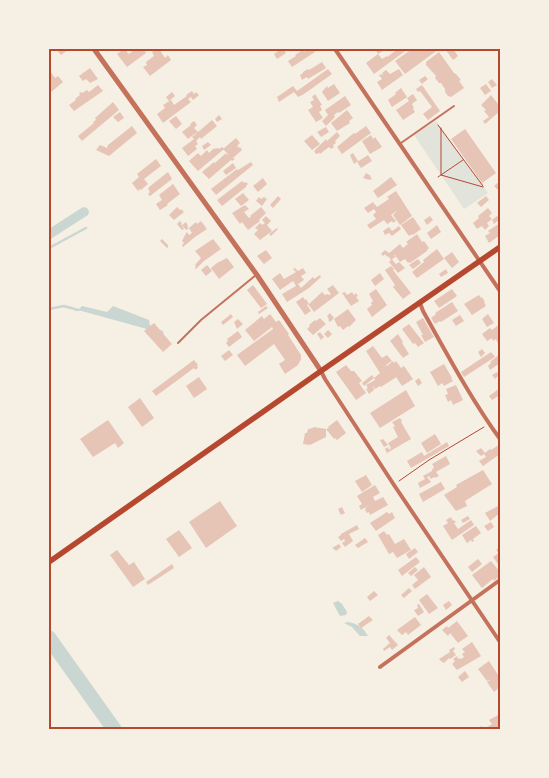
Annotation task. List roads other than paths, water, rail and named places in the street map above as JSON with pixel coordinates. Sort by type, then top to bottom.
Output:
[{"type":"main road","points":[[49,562],[500,247]]},
{"type":"street","points":[[94,49],[257,275],[394,485],[500,642]]},
{"type":"street","points":[[335,49],[500,290]]},
{"type":"street","points":[[420,303],[451,360],[500,439]]},
{"type":"street","points":[[380,667],[500,580]]},
{"type":"lane","points":[[400,144],[454,106]]},
{"type":"lane","points":[[178,343],[201,320],[257,275]]},
{"type":"waterway","points":[[49,248],[86,228]]},
{"type":"waterway","points":[[49,309],[64,306],[78,310]]},
{"type":"waterway","points":[[49,638],[114,729]]}]
